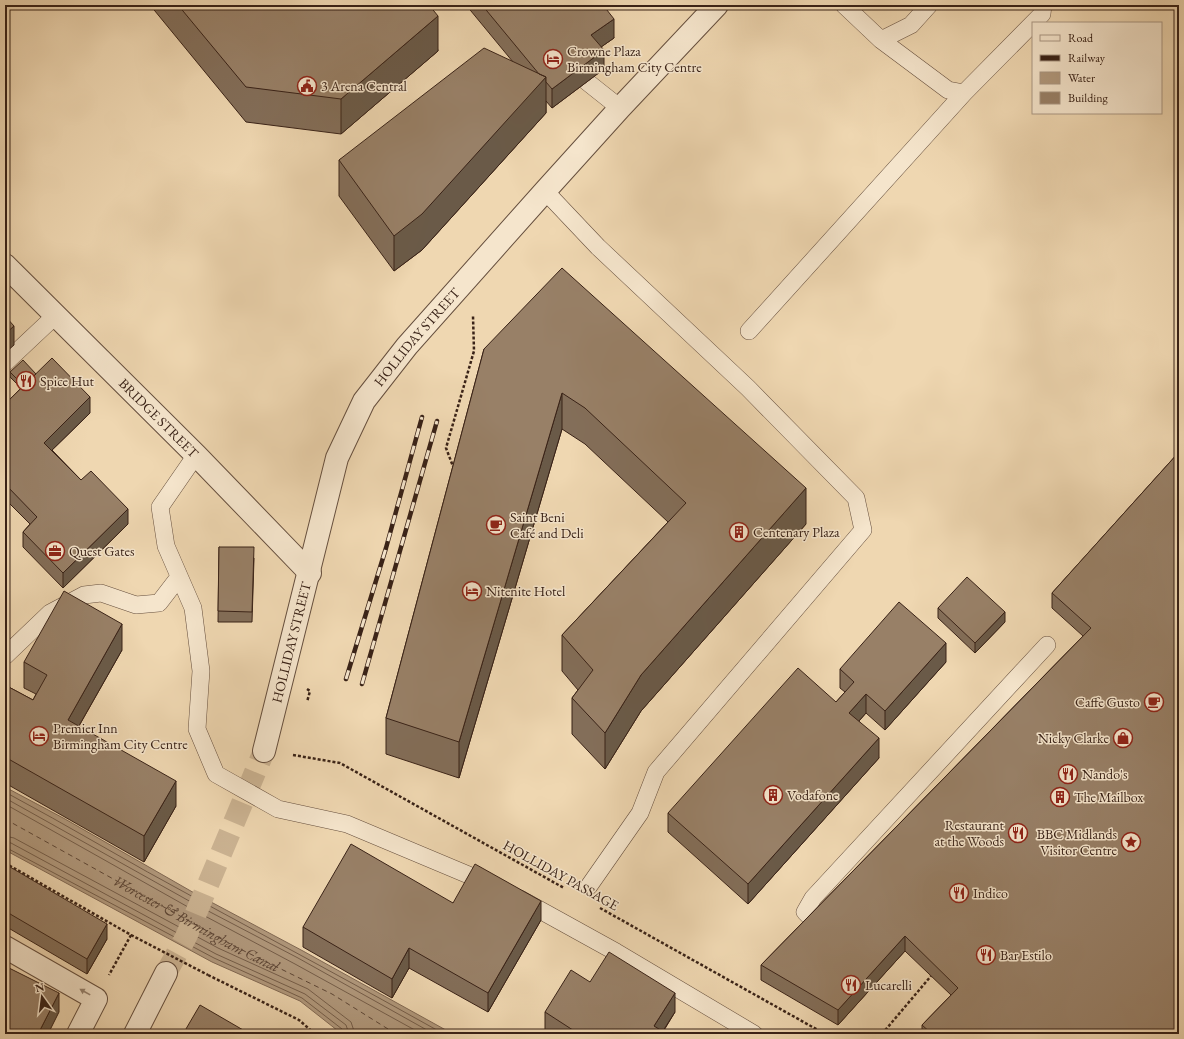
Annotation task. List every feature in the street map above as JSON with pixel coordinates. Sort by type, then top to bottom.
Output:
[{"type":"street","name":"HOLLIDAY STREET","points":[[264,751],[310,573],[337,458],[364,401],[407,346],[545,191],[620,108],[717,5]]},
{"type":"street","name":"BRIDGE STREET","points":[[5,265],[196,455],[310,573]]},
{"type":"street","points":[[5,948],[96,999],[78,1034]]},
{"type":"street","points":[[135,1034],[166,974]]},
{"type":"lane","points":[[844,5],[881,40],[948,90],[964,92]]},
{"type":"lane","points":[[881,40],[910,25],[929,5]]},
{"type":"lane","points":[[1034,22],[1042,14],[1042,5]]},
{"type":"lane","points":[[749,331],[964,92],[1032,24]]},
{"type":"lane","points":[[586,81],[620,108]]},
{"type":"lane","points":[[545,191],[598,247],[748,388],[856,498],[863,530],[656,772],[640,813],[590,886]]},
{"type":"lane","points":[[5,363],[55,316]]},
{"type":"lane","points":[[196,455],[160,507],[166,546],[193,608],[201,671],[197,729],[216,774],[278,808],[347,824],[504,890],[616,952],[754,1034]]},
{"type":"lane","points":[[5,656],[50,613],[84,595],[101,593],[136,605],[159,603],[179,577]]},
{"type":"lane","points":[[828,935],[805,912],[813,898],[1046,645]]},
{"type":"path","points":[[456,476],[446,448],[474,351],[472,273]]},
{"type":"path","name":"HOLLIDAY PASSAGE","points":[[293,755],[340,762],[570,891]]},
{"type":"path","points":[[5,863],[131,935],[299,1020],[315,1034]]},
{"type":"path","name":"HOLLIDAY PASSAGE","points":[[598,907],[825,1034]]},
{"type":"path","points":[[96,999],[131,935]]},
{"type":"path","points":[[882,1034],[931,976]]},
{"type":"water","name":"Worcester & Birmingham Canal","points":[[5,787],[65,819],[196,894],[453,1034],[342,1034],[300,1001],[212,962],[5,850]]},
{"type":"building","name":"3 Arena Central","points":[[178,5],[429,5],[438,16],[341,99],[246,87]]},
{"type":"building","name":"Crowne Plaza Birmingham City Centre","points":[[482,5],[603,5],[614,19],[591,35],[604,50],[552,89],[546,82],[546,77],[539,74]]},
{"type":"building","points":[[484,48],[546,77],[422,214],[394,236],[339,160]]},
{"type":"building","points":[[562,268],[806,488],[641,675],[605,733],[572,698],[593,670],[562,635],[686,503],[585,408],[562,393],[459,742],[386,718],[484,349]]},
{"type":"building","points":[[5,316],[14,326],[5,334]]},
{"type":"building","points":[[52,358],[90,397],[44,443],[81,480],[91,471],[128,509],[63,573],[23,532],[37,517],[5,484],[5,404]]},
{"type":"building","points":[[23,360],[36,374],[24,386],[10,372]]},
{"type":"building","name":"The Mailbox","points":[[1179,452],[1179,1034],[932,1034],[922,1025],[958,988],[905,936],[838,1010],[761,965],[1091,628],[1052,593]]},
{"type":"building","points":[[219,547],[254,547],[252,612],[218,611]]},
{"type":"building","points":[[967,577],[1005,612],[975,643],[938,608]]},
{"type":"building","name":"Premier Inn Birmingham City Centre","points":[[64,591],[122,624],[68,720],[176,781],[144,836],[5,757],[5,685],[33,700],[47,675],[24,662]]},
{"type":"building","name":"Vodafone","points":[[899,602],[946,643],[885,711],[866,694],[849,713],[879,738],[748,884],[668,813],[798,668],[836,702],[854,682],[840,669]]},
{"type":"building","points":[[351,844],[453,903],[475,864],[541,901],[488,993],[409,948],[392,979],[303,927]]},
{"type":"building","points":[[5,864],[107,924],[87,959],[5,911]]},
{"type":"building","points":[[609,952],[675,993],[654,1026],[667,1034],[579,1034],[545,1012],[571,970],[590,982]]},
{"type":"building","points":[[5,966],[59,993],[38,1034],[5,1034]]},
{"type":"building","points":[[200,1005],[250,1034],[183,1034]]},
{"type":"ferry route","points":[[5,819],[236,947],[332,994],[396,1034]]},
{"type":"tunnel","points":[[166,973],[186,937],[264,751]]},
{"type":"railway","points":[[346,679],[386,548],[422,417]]},
{"type":"railway","points":[[362,684],[437,421]]},
{"type":"place","name":"Crowne Plaza Birmingham City Centre","points":[[553,59]]},
{"type":"place","name":"3 Arena Central","points":[[307,86]]},
{"type":"place","name":"Spice Hut","points":[[26,381]]},
{"type":"place","name":"Saint Beni Café and Deli","points":[[496,525]]},
{"type":"place","name":"Centenary Plaza","points":[[739,532]]},
{"type":"place","name":"Quest Gates","points":[[55,551]]},
{"type":"place","name":"Nitenite Hotel","points":[[472,591]]},
{"type":"place","name":"Caffe Gusto","points":[[1154,702]]},
{"type":"place","name":"Premier Inn Birmingham City Centre","points":[[39,736]]},
{"type":"place","name":"Nicky Clarke","points":[[1123,738]]},
{"type":"place","name":"Nando's","points":[[1068,774]]},
{"type":"place","name":"Vodafone","points":[[773,795]]},
{"type":"place","name":"The Mailbox","points":[[1060,797]]},
{"type":"place","name":"Restaurant at the Woods","points":[[1018,833]]},
{"type":"place","name":"BBC Midlands Visitor Centre","points":[[1131,842]]},
{"type":"place","name":"Indico","points":[[959,893]]},
{"type":"place","name":"Bar Estilo","points":[[986,955]]},
{"type":"place","name":"Lucarelli","points":[[851,985]]}]
